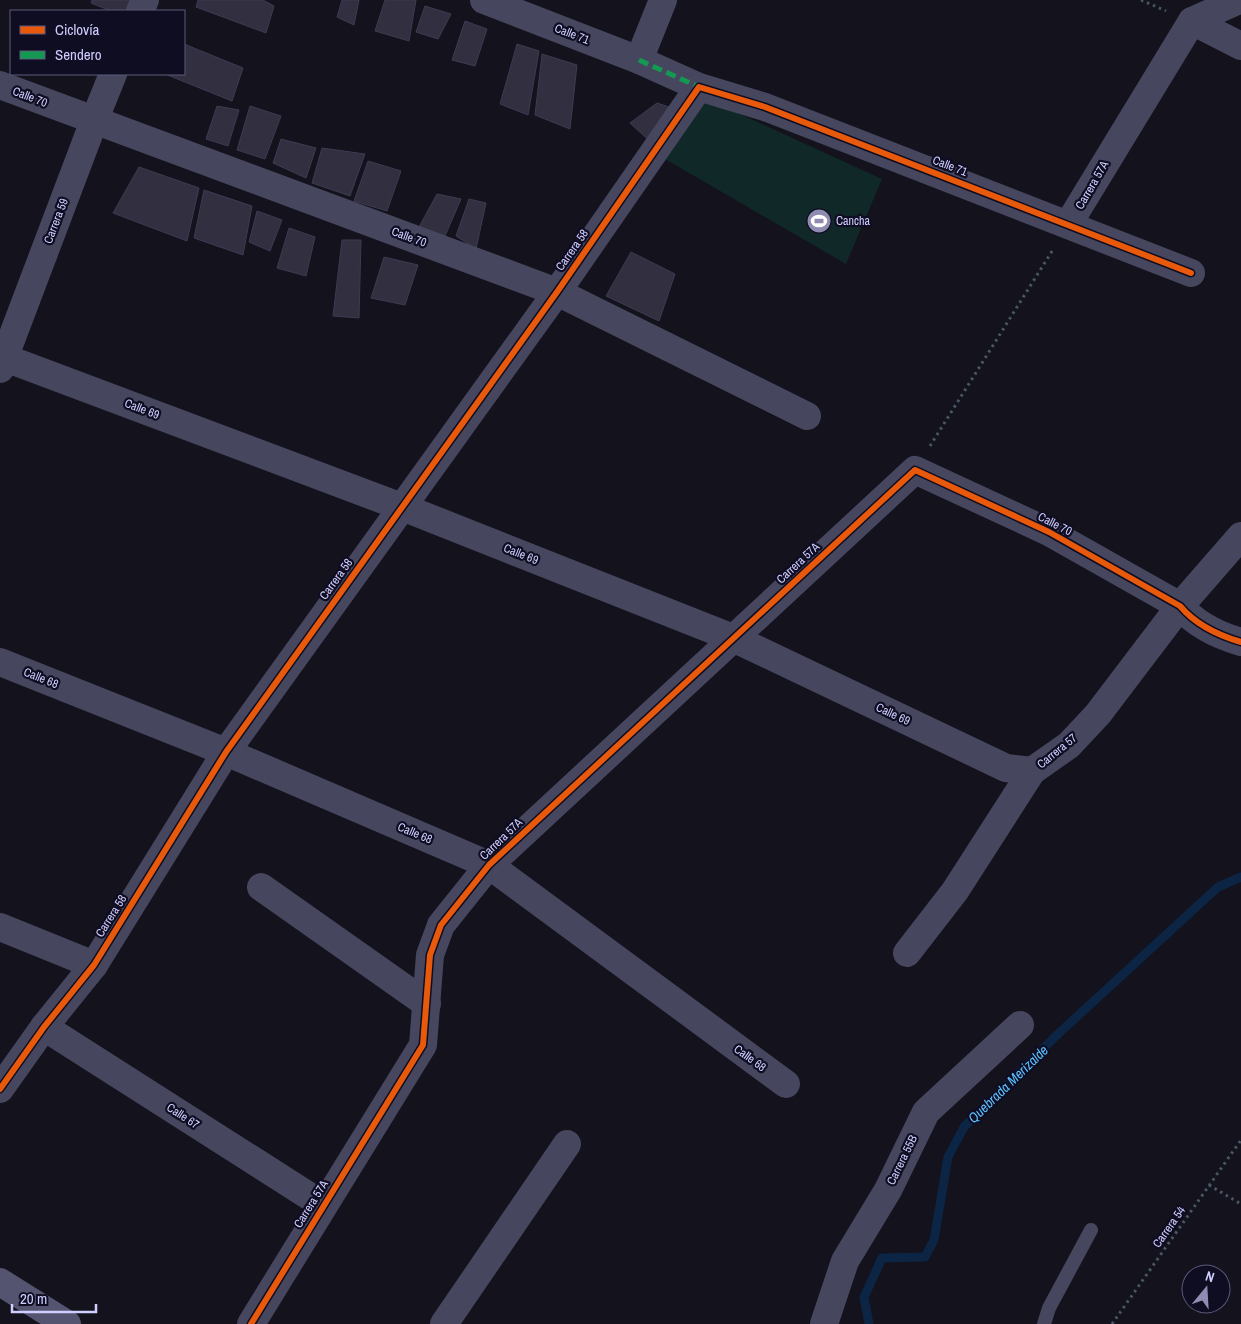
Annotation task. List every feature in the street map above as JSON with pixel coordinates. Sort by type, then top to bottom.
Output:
[{"type":"street","name":"Calle 71","points":[[484,0],[639,60],[699,87],[765,107],[1069,223],[1191,273]]},
{"type":"street","points":[[639,60],[663,0]]},
{"type":"street","points":[[1192,21],[1239,0]]},
{"type":"street","points":[[1192,21],[1241,46]]},
{"type":"street","name":"Carrera 57A","points":[[1069,223],[1192,21]]},
{"type":"street","name":"Carrera 59","points":[[2,361],[94,120],[114,75]]},
{"type":"street","name":"Calle 70","points":[[0,86],[557,292],[807,416]]},
{"type":"street","name":"Carrera 58","points":[[0,1089],[44,1027],[94,965],[226,752],[557,292],[699,87]]},
{"type":"street","name":"Calle 69","points":[[2,361],[402,507],[733,638],[1006,768],[1032,771]]},
{"type":"street","name":"Carrera 57A","points":[[251,1324],[423,1045],[430,956],[441,925],[489,865],[915,470]]},
{"type":"street","name":"Calle 70","points":[[915,470],[1049,532],[1180,606],[1192,620],[1211,631],[1241,642]]},
{"type":"street","name":"Carrera 57","points":[[907,953],[955,891],[1032,771],[1069,745],[1098,714],[1180,606],[1241,536]]},
{"type":"street","name":"Calle 68","points":[[0,662],[226,752],[489,865],[786,1084]]},
{"type":"street","points":[[261,887],[427,1004]]},
{"type":"street","points":[[0,927],[94,965]]},
{"type":"street","name":"Carrera 55B","points":[[824,1324],[844,1261],[888,1190],[926,1112],[1020,1025]]},
{"type":"street","name":"Calle 67","points":[[44,1027],[323,1205]]},
{"type":"street","points":[[444,1324],[567,1144]]},
{"type":"street","points":[[0,1282],[67,1324]]},
{"type":"lane","points":[[1044,1324],[1048,1308],[1091,1230]]},
{"type":"path","points":[[1209,1185],[1241,1204]]},
{"type":"green space","name":"Cancha","points":[[705,98],[882,179],[846,264],[665,159]]},
{"type":"building","points":[[92,0],[139,0],[135,10],[108,10],[91,3]]},
{"type":"building","points":[[198,0],[263,0],[274,6],[266,33],[196,7]]},
{"type":"building","points":[[342,0],[359,0],[354,25],[337,17]]},
{"type":"building","points":[[385,0],[416,0],[409,41],[375,31]]},
{"type":"building","points":[[425,6],[451,14],[438,39],[416,32]]},
{"type":"building","points":[[465,21],[487,29],[475,66],[452,60]]},
{"type":"building","points":[[185,44],[243,68],[232,101],[167,75],[185,75]]},
{"type":"building","points":[[517,44],[539,51],[528,115],[500,104]]},
{"type":"building","points":[[542,54],[577,65],[570,129],[535,115]]},
{"type":"building","points":[[657,103],[678,110],[654,145],[630,123]]},
{"type":"building","points":[[217,106],[239,110],[228,146],[206,139]]},
{"type":"building","points":[[250,106],[281,116],[265,159],[237,150]]},
{"type":"building","points":[[281,139],[316,148],[306,178],[273,163]]},
{"type":"building","points":[[322,148],[365,154],[350,196],[312,183]]},
{"type":"building","points":[[368,161],[401,171],[387,211],[354,201]]},
{"type":"building","points":[[139,167],[199,188],[187,241],[113,213]]},
{"type":"building","points":[[204,190],[252,206],[243,255],[194,238]]},
{"type":"building","points":[[437,194],[461,199],[445,236],[419,227]]},
{"type":"building","points":[[469,199],[486,203],[476,249],[456,236]]},
{"type":"building","points":[[257,211],[282,220],[270,251],[249,242]]},
{"type":"building","points":[[289,228],[315,237],[306,276],[277,268]]},
{"type":"building","points":[[342,240],[361,240],[359,318],[333,316]]},
{"type":"building","points":[[631,252],[675,274],[659,321],[606,296]]},
{"type":"building","points":[[384,257],[418,265],[405,305],[371,298]]},
{"type":"waterway","name":"Quebrada Merizalde","points":[[869,1324],[864,1297],[882,1258],[925,1257],[934,1240],[948,1157],[964,1127],[1058,1034],[1218,887],[1241,877]]},
{"type":"marked path","points":[[639,60],[699,87]]},
{"type":"cycle path","points":[[0,1089],[44,1027],[94,965],[226,752],[557,292],[699,87],[765,107],[1191,273]]},
{"type":"cycle path","points":[[251,1324],[423,1045],[430,955],[441,925],[489,865],[915,470],[1049,532],[1180,606],[1193,619],[1208,628],[1241,642]]},
{"type":"place","name":"Cancha","points":[[819,221]]}]
